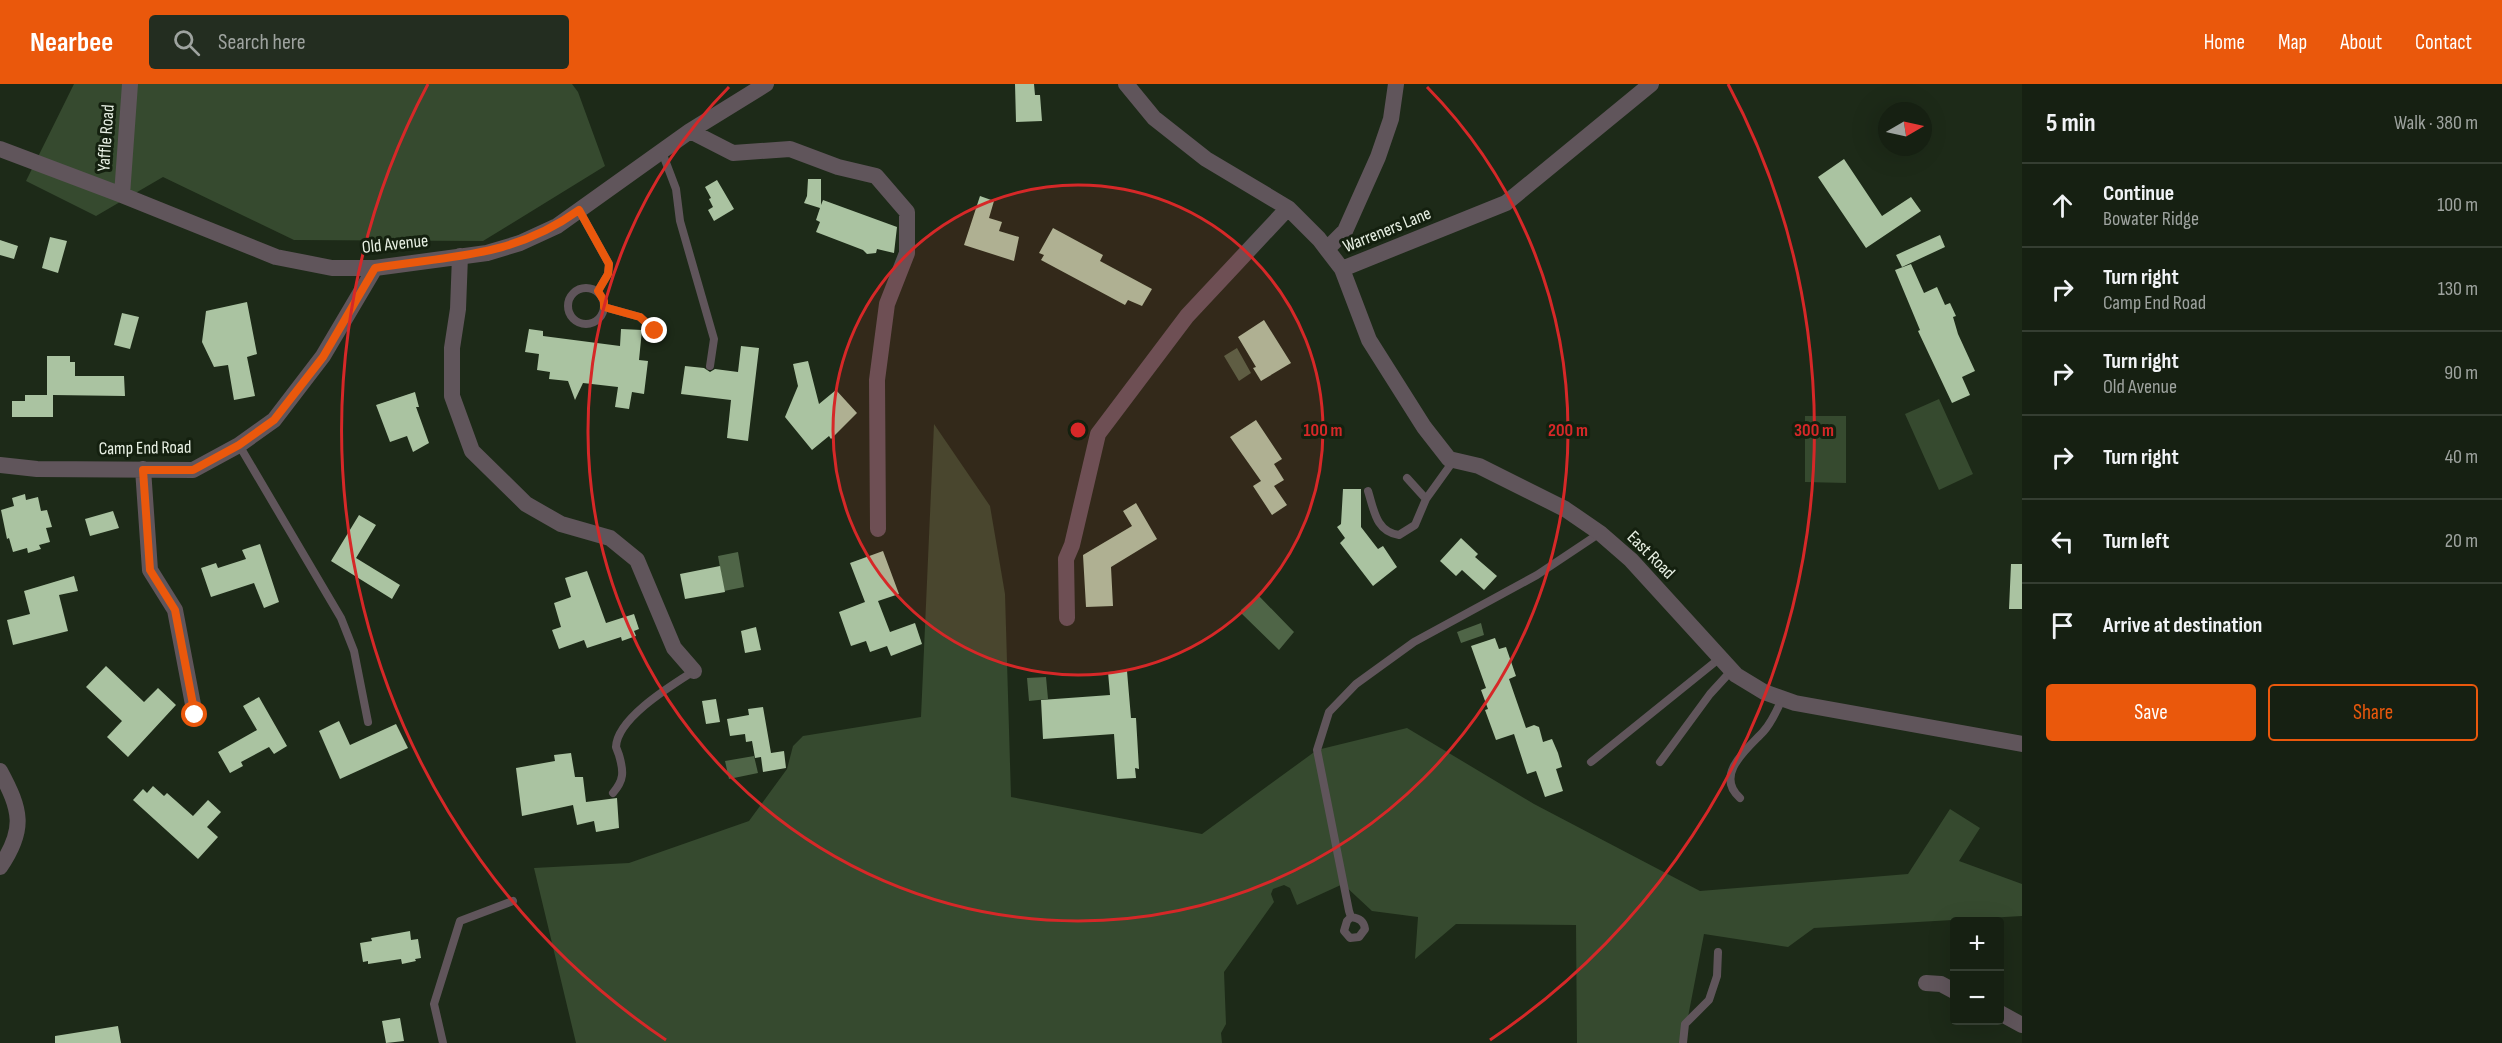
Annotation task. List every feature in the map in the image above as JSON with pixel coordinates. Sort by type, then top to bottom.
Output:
[{"type":"street","name":"Yaffle Road","points":[[122,195],[129,84]]},
{"type":"street","name":"Old Avenue","points":[[0,149],[276,257],[332,268],[375,268],[488,253],[520,243],[557,226],[747,89],[766,84]]},
{"type":"street","name":"Warreners Lane","points":[[1126,84],[1154,118],[1206,159],[1288,208],[1327,249],[1342,269],[1506,203],[1651,84]]},
{"type":"street","points":[[1327,249],[1345,231],[1378,157],[1391,119],[1396,84]]},
{"type":"street","points":[[690,131],[733,153],[790,149],[838,166],[876,176],[907,212],[907,253],[887,304],[877,380],[878,529]]},
{"type":"street","points":[[1067,618],[1066,559],[1072,544],[1098,434],[1187,316],[1288,208]]},
{"type":"street","points":[[460,256],[458,309],[452,348],[452,396],[472,451],[526,504],[561,524],[610,538],[637,560],[674,648],[694,671]]},
{"type":"street","name":"Camp End Road","points":[[0,465],[38,469],[193,470],[239,445],[274,420],[323,357],[375,268]]},
{"type":"street","points":[[1342,269],[1369,340],[1424,427],[1449,459],[1454,460]]},
{"type":"street","name":"East Road","points":[[1454,460],[1479,466],[1523,486],[1565,509],[1600,533],[1647,577],[1732,670],[1764,692],[1795,703],[2022,744]]},
{"type":"street","points":[[143,470],[150,570],[175,610],[195,715]]},
{"type":"street","points":[[0,771],[12,793],[18,830],[13,848],[0,867]]},
{"type":"street","points":[[1926,983],[1941,984],[1950,989]]},
{"type":"street","points":[[2004,1015],[2022,1025]]},
{"type":"lane","points":[[662,152],[676,189],[680,221],[714,339],[710,366]]},
{"type":"lane","points":[[579,210],[609,264],[608,274],[598,291]]},
{"type":"lane","points":[[586,287],[598,291],[604,301],[604,307],[600,317],[591,323],[579,323],[569,315],[568,302],[574,291],[586,287]]},
{"type":"lane","points":[[604,307],[640,317],[655,331]]},
{"type":"lane","points":[[239,445],[341,618],[354,651],[368,722]]},
{"type":"lane","points":[[1368,491],[1379,525],[1388,533],[1399,535],[1414,525],[1426,499],[1454,460]]},
{"type":"lane","points":[[1407,478],[1426,499]]},
{"type":"lane","points":[[1351,917],[1317,750],[1329,712],[1356,684],[1414,642],[1537,575],[1600,533]]},
{"type":"lane","points":[[1591,762],[1720,658]]},
{"type":"lane","points":[[1660,762],[1710,694],[1732,670]]},
{"type":"lane","points":[[613,793],[621,783],[624,772],[616,747],[624,726],[664,689],[694,671]]},
{"type":"lane","points":[[1740,798],[1733,792],[1729,781],[1735,763],[1742,752],[1764,731],[1782,699]]},
{"type":"lane","points":[[442,1043],[434,1004],[460,921],[513,901]]},
{"type":"lane","points":[[1683,1043],[1685,1024],[1708,1000],[1717,976],[1718,952]]},
{"type":"shaded area","points":[[74,84],[572,84],[578,92],[605,166],[483,241],[294,240],[163,177],[96,216],[26,181]]},
{"type":"shaded area","points":[[1237,348],[1251,373],[1239,381],[1224,356]]},
{"type":"shaded area","points":[[1939,399],[1973,474],[1939,490],[1905,414]]},
{"type":"shaded area","points":[[1805,416],[1846,416],[1846,483],[1805,482]]},
{"type":"shaded area","points":[[934,424],[990,506],[1005,594],[1011,797],[1202,834],[1317,750],[1407,728],[1534,804],[1700,891],[1908,874],[1950,809],[1980,828],[1959,861],[2022,884],[2022,916],[1950,917],[1950,920],[1814,928],[1788,947],[1704,934],[1683,1043],[1577,1043],[1576,925],[1456,924],[1415,959],[1418,917],[1372,911],[1343,884],[1297,905],[1290,888],[1284,885],[1273,889],[1271,894],[1274,902],[1224,972],[1226,1024],[1221,1033],[1222,1043],[576,1043],[534,868],[629,863],[749,821],[787,769],[793,746],[803,736],[921,717]]},
{"type":"shaded area","points":[[738,552],[744,587],[724,591],[718,556]]},
{"type":"shaded area","points":[[1258,595],[1294,632],[1279,650],[1241,613],[1241,610]]},
{"type":"shaded area","points":[[1481,623],[1484,635],[1461,643],[1457,632]]},
{"type":"shaded area","points":[[1046,677],[1048,699],[1029,701],[1027,678]]},
{"type":"shaded area","points":[[754,756],[758,773],[729,779],[725,761]]},
{"type":"building","points":[[1015,84],[1034,84],[1035,95],[1040,95],[1042,121],[1016,122]]},
{"type":"building","points":[[1844,159],[1882,216],[1911,197],[1921,211],[1866,248],[1818,177]]},
{"type":"building","points":[[808,179],[821,179],[821,205],[823,200],[897,227],[894,253],[877,249],[876,253],[867,254],[863,250],[816,232],[820,222],[816,220],[820,208],[804,203],[807,196]]},
{"type":"building","points":[[717,180],[734,209],[714,221],[708,210],[713,207],[709,199],[711,198],[705,187]]},
{"type":"building","points":[[980,196],[994,201],[989,218],[1002,222],[999,231],[1019,237],[1014,261],[964,245]]},
{"type":"building","points":[[1053,228],[1103,255],[1100,261],[1152,289],[1142,306],[1128,300],[1125,305],[1041,260],[1044,255],[1039,253]]},
{"type":"building","points":[[1940,235],[1945,247],[1902,267],[1896,255]]},
{"type":"building","points":[[50,237],[67,241],[58,273],[42,268]]},
{"type":"building","points":[[0,240],[18,246],[14,259],[0,255]]},
{"type":"building","points":[[1911,264],[1924,293],[1937,287],[1945,305],[1950,303],[1956,316],[1953,317],[1958,334],[1975,371],[1962,377],[1970,395],[1952,403],[1918,331],[1920,330],[1895,270]]},
{"type":"building","points":[[247,302],[257,354],[247,357],[255,396],[234,400],[228,365],[214,367],[202,342],[206,311]]},
{"type":"building","points":[[122,313],[139,317],[130,349],[114,345]]},
{"type":"building","points":[[1264,320],[1291,363],[1261,381],[1253,368],[1256,367],[1238,337]]},
{"type":"building","points":[[529,329],[543,331],[543,336],[620,346],[621,329],[642,330],[639,360],[648,361],[644,394],[632,392],[629,409],[615,407],[618,387],[583,383],[575,400],[568,381],[549,379],[550,372],[537,370],[539,354],[525,352]]},
{"type":"building","points":[[741,346],[759,348],[748,441],[727,438],[731,400],[681,394],[685,366],[704,368],[710,372],[715,369],[738,372]]},
{"type":"building","points":[[47,356],[70,356],[70,362],[75,362],[75,376],[124,376],[125,396],[53,395],[53,417],[12,417],[12,401],[25,401],[25,395],[47,395]]},
{"type":"building","points":[[808,361],[819,404],[836,390],[857,413],[831,439],[829,436],[812,450],[785,417],[798,386],[793,364]]},
{"type":"building","points":[[415,392],[419,407],[416,407],[429,443],[413,452],[407,436],[390,442],[376,405]]},
{"type":"building","points":[[1256,420],[1282,459],[1274,464],[1284,480],[1274,486],[1287,505],[1272,515],[1253,486],[1261,481],[1230,437]]},
{"type":"building","points":[[1343,489],[1361,489],[1361,527],[1378,549],[1383,546],[1397,567],[1373,586],[1340,543],[1345,538],[1337,527],[1341,524]]},
{"type":"building","points":[[25,494],[26,500],[38,497],[41,511],[47,510],[52,527],[46,528],[50,542],[39,545],[41,549],[28,553],[27,548],[13,552],[9,538],[7,539],[1,510],[14,506],[12,498]]},
{"type":"building","points":[[1136,503],[1157,539],[1111,567],[1113,606],[1086,607],[1083,555],[1132,526],[1123,511]]},
{"type":"building","points":[[113,511],[119,528],[90,536],[85,519]]},
{"type":"building","points":[[359,515],[376,525],[356,558],[400,585],[392,599],[331,561]]},
{"type":"building","points":[[1461,538],[1478,554],[1475,557],[1497,576],[1484,590],[1462,570],[1456,576],[1440,561]]},
{"type":"building","points":[[260,544],[279,602],[264,608],[254,583],[211,597],[201,568],[216,563],[218,568],[246,559],[242,550]]},
{"type":"building","points":[[883,551],[899,594],[878,601],[890,632],[915,623],[922,644],[891,656],[887,646],[870,652],[866,641],[851,646],[839,612],[865,602],[850,563]]},
{"type":"building","points":[[2011,564],[2022,564],[2022,609],[2009,609]]},
{"type":"building","points":[[720,566],[725,592],[685,599],[680,574]]},
{"type":"building","points":[[587,571],[606,623],[634,614],[639,629],[634,631],[636,636],[622,641],[621,637],[587,648],[584,640],[559,649],[552,630],[561,627],[554,603],[571,597],[565,578]]},
{"type":"building","points":[[74,576],[78,591],[59,595],[68,631],[13,645],[7,620],[30,614],[24,591]]},
{"type":"building","points":[[756,627],[761,650],[745,653],[741,631]]},
{"type":"building","points":[[1495,638],[1499,649],[1506,647],[1516,676],[1509,679],[1526,728],[1534,725],[1539,727],[1543,742],[1552,739],[1562,767],[1556,769],[1563,791],[1545,797],[1536,771],[1527,774],[1514,734],[1496,740],[1485,710],[1488,709],[1481,690],[1486,688],[1471,646]]},
{"type":"building","points":[[106,666],[144,702],[158,688],[176,705],[128,757],[107,737],[122,721],[86,687]]},
{"type":"building","points":[[1127,671],[1131,718],[1136,718],[1139,769],[1135,768],[1136,778],[1117,779],[1114,734],[1043,739],[1041,700],[1110,695],[1108,672]]},
{"type":"building","points":[[259,697],[287,746],[274,754],[269,747],[241,762],[243,766],[230,773],[218,752],[257,730],[243,706]]},
{"type":"building","points":[[716,699],[720,722],[706,724],[702,701]]},
{"type":"building","points":[[763,707],[771,753],[784,751],[786,768],[763,772],[761,757],[755,758],[752,741],[746,742],[745,734],[730,736],[727,719],[749,715],[748,709]]},
{"type":"building","points":[[339,721],[350,745],[396,724],[408,748],[340,779],[319,731]]},
{"type":"building","points":[[571,753],[575,777],[583,777],[586,802],[617,798],[619,828],[596,832],[594,821],[577,825],[573,805],[522,816],[516,768],[555,761],[554,755]]},
{"type":"building","points":[[153,786],[164,796],[167,793],[193,816],[208,800],[221,812],[207,827],[218,837],[198,859],[133,800],[143,789],[147,793]]},
{"type":"building","points":[[410,931],[411,940],[418,939],[421,958],[402,964],[401,959],[368,964],[368,961],[363,962],[360,943],[372,941],[371,938]]},
{"type":"building","points":[[400,1018],[404,1041],[386,1043],[382,1021]]},
{"type":"building","points":[[118,1026],[121,1043],[55,1043],[55,1036]]},
{"type":"route","points":[[195,715],[175,610],[150,570],[143,470],[193,470],[239,445],[274,420],[323,357],[375,268],[488,253],[520,243],[557,226],[579,210],[609,264],[608,274],[598,291],[604,301],[604,307],[640,317],[646,320],[655,331]]}]
